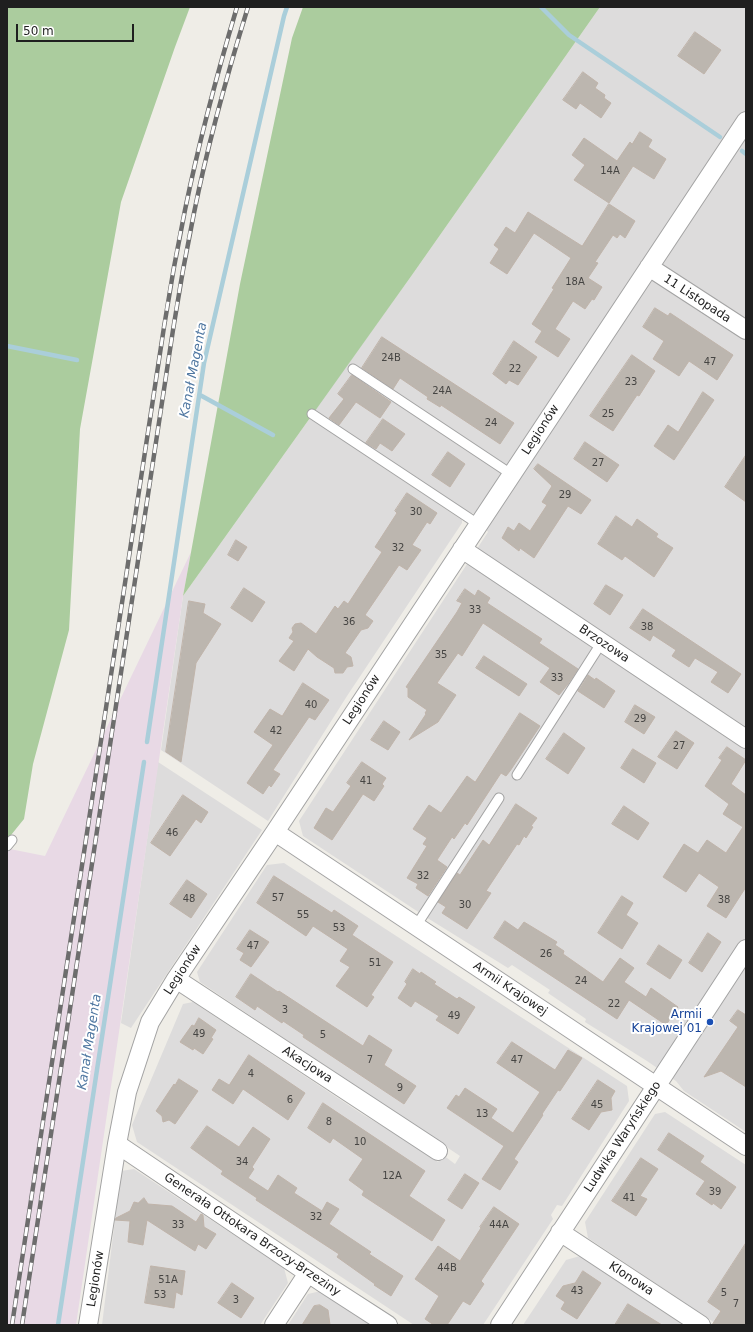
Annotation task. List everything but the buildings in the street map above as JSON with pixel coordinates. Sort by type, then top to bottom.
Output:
[{"type":"street","name":"Legionów","points":[[88,1325],[117,1144],[127,1092],[150,1022],[176,979],[746,121]]},
{"type":"street","name":"11 Listopada","points":[[648,267],[746,330]]},
{"type":"street","name":"Brzozowa","points":[[462,549],[746,738]]},
{"type":"street","name":"Armii Krajowej","points":[[275,832],[746,1146]]},
{"type":"street","name":"Ludwika Waryńskiego","points":[[500,1325],[746,949]]},
{"type":"street","name":"Akacjowa","points":[[176,979],[438,1152]]},
{"type":"street","name":"Generała Ottokara Brzozy-Brzeziny","points":[[117,1144],[388,1325]]},
{"type":"street","name":"Klonowa","points":[[560,1232],[701,1325]]},
{"type":"street","points":[[274,1325],[308,1273]]},
{"type":"lane","points":[[353,369],[511,474]]},
{"type":"lane","points":[[312,414],[478,524]]},
{"type":"lane","points":[[517,775],[602,642]]},
{"type":"lane","points":[[416,926],[499,798]]},
{"type":"shaded area","points":[[600,7],[746,7],[746,1132],[684,1091],[676,1081],[647,1061],[585,1022],[586,1019],[548,993],[550,990],[512,965],[508,968],[429,919],[303,836],[299,821],[488,532],[475,514],[465,512],[314,411],[412,275]]},
{"type":"shaded area","points":[[310,418],[462,520],[462,523],[347,696],[268,821],[161,750],[183,596]]},
{"type":"shaded area","points":[[191,552],[183,596],[76,1325],[7,1325],[7,853],[10,849],[45,856]]},
{"type":"shaded area","points":[[158,762],[262,830],[131,1028],[121,1023]]},
{"type":"shaded area","points":[[284,863],[627,1086],[629,1101],[562,1206],[557,1205],[551,1215],[553,1219],[483,1325],[414,1325],[137,1142],[132,1125],[183,1004],[193,1002],[362,1114],[420,1148],[438,1162],[443,1155],[455,1164],[460,1156],[200,982],[197,972],[267,865]]},
{"type":"shaded area","points":[[665,1112],[746,1165],[746,1325],[718,1325],[588,1238],[585,1222],[655,1114]]},
{"type":"shaded area","points":[[134,1169],[284,1268],[288,1283],[260,1325],[102,1325],[121,1171]]},
{"type":"shaded area","points":[[580,1256],[683,1325],[523,1325],[566,1260]]},
{"type":"shaded area","points":[[321,1291],[372,1325],[288,1325],[308,1294]]},
{"type":"green space","points":[[7,7],[190,7],[121,202],[80,429],[69,630],[33,764],[24,819],[7,840]]},
{"type":"green space","points":[[303,7],[600,7],[412,275],[183,596],[240,284],[292,38]]},
{"type":"waterway","name":"Kanał Magenta","points":[[147,742],[204,363],[287,7]]},
{"type":"waterway","points":[[541,7],[569,35],[720,137]]},
{"type":"waterway","points":[[742,151],[746,154]]},
{"type":"waterway","points":[[7,346],[77,360]]},
{"type":"waterway","points":[[200,395],[273,435]]},
{"type":"waterway","name":"Kanał Magenta","points":[[58,1325],[144,762]]},
{"type":"railway","points":[[12,1325],[171,283],[196,159],[215,83],[237,7]]},
{"type":"railway","points":[[22,1325],[180,286],[205,161],[225,84],[248,7]]},
{"type":"place","name":"Armii Krajowej 01","points":[[710,1022]]}]
